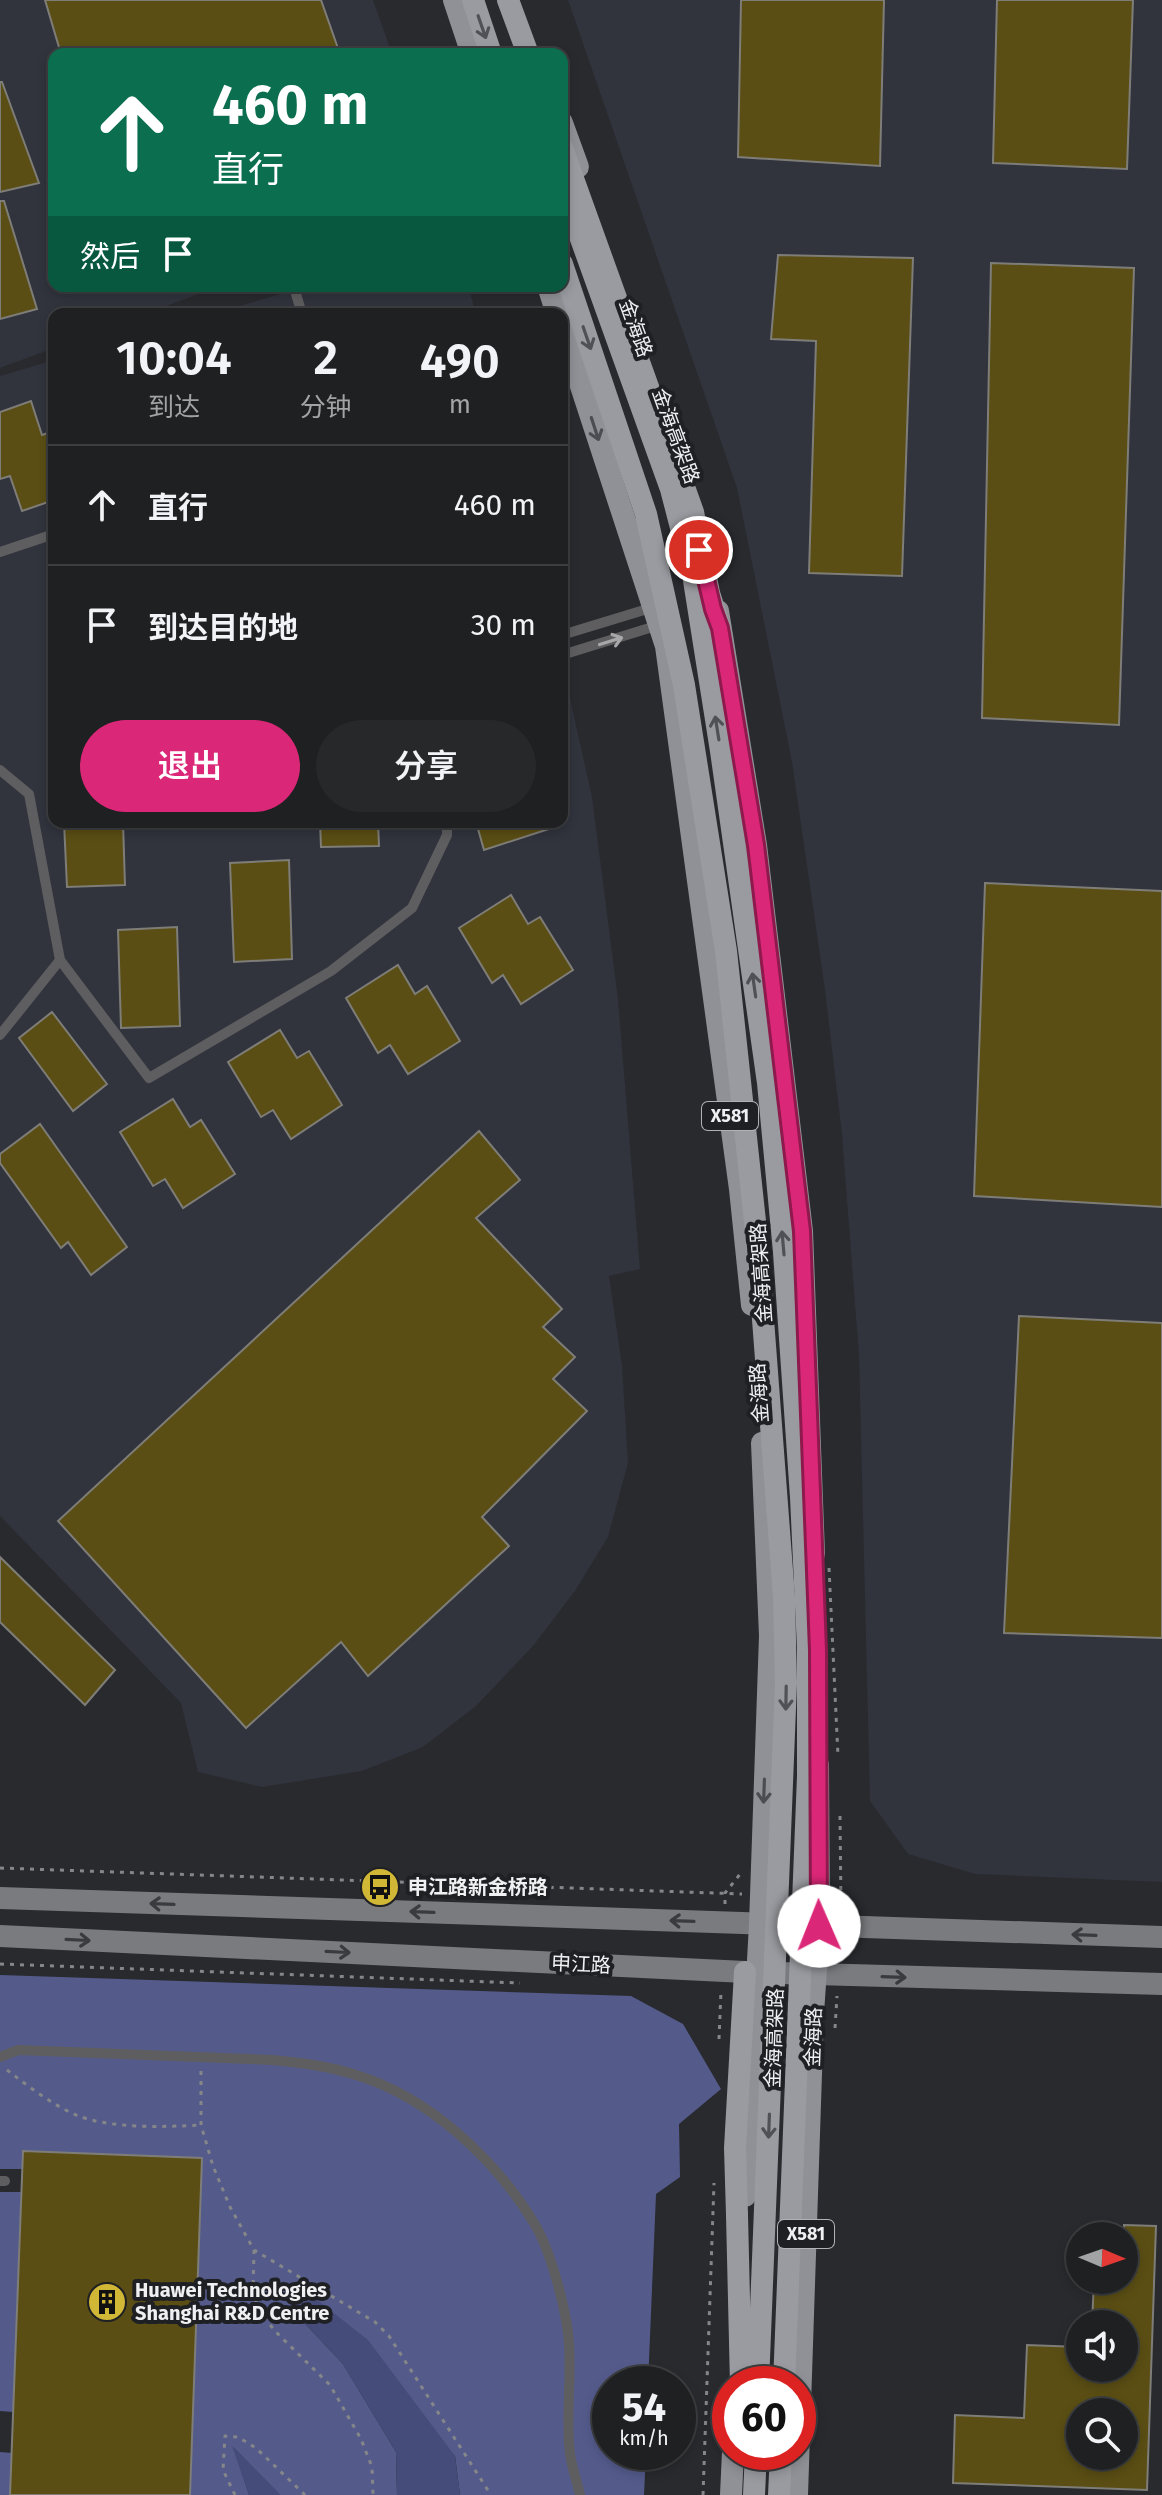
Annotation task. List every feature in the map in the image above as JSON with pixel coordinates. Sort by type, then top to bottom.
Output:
[{"type":"highway","points":[[473,0],[489,48]]},
{"type":"highway","points":[[496,0],[513,48]]},
{"type":"highway","points":[[508,0],[526,48]]},
{"type":"highway","points":[[568,165],[693,512],[699,550],[720,628]]},
{"type":"highway","name":"金海高架路","points":[[568,203],[671,489],[693,574],[768,1083],[786,1282],[808,1648],[808,1776],[785,2366]]},
{"type":"highway","name":"金海高架路","points":[[568,282],[646,514],[684,685],[726,951],[757,1240],[784,1597],[786,1683],[759,2366]]},
{"type":"highway","points":[[739,2366],[735,2148],[751,1972]]},
{"type":"highway","points":[[743,2470],[744,2495]]},
{"type":"highway","points":[[754,2495],[755,2470]]},
{"type":"highway","points":[[779,2495],[780,2470]]},
{"type":"main road","points":[[454,0],[470,48]]},
{"type":"main road","points":[[517,0],[535,48]]},
{"type":"main road","name":"金海路","points":[[568,140],[696,492],[756,845],[802,1231],[818,1650],[819,1926],[813,2013],[797,2495]]},
{"type":"main road","name":"金海路","points":[[568,346],[666,646],[740,1189],[761,1393],[770,1636],[760,1924],[751,1972],[740,2366]]},
{"type":"main road","points":[[0,1898],[1162,1937]]},
{"type":"main road","name":"申江路","points":[[0,1936],[719,1984],[751,1972],[1162,1984]]},
{"type":"main road","points":[[731,2495],[732,2470]]},
{"type":"lane","points":[[296,294],[300,308]]},
{"type":"lane","points":[[0,552],[48,536]]},
{"type":"lane","points":[[568,634],[657,616]]},
{"type":"lane","points":[[568,653],[657,616]]},
{"type":"lane","points":[[0,770],[29,794],[60,960],[149,1078],[331,971],[412,908],[447,835],[447,828]]},
{"type":"lane","points":[[0,1035],[60,960]]},
{"type":"lane","points":[[0,2057],[18,2050],[313,2064],[358,2075],[397,2092],[439,2116],[475,2149],[536,2224],[554,2272],[568,2333],[570,2454],[580,2495]]},
{"type":"path","points":[[725,1922],[725,1893],[747,1866]]},
{"type":"path","points":[[0,1868],[725,1893]]},
{"type":"path","points":[[0,1964],[524,1983]]},
{"type":"path","points":[[719,1984],[719,2042]]},
{"type":"path","points":[[201,2057],[201,2125],[224,2193],[254,2250],[253,2289],[258,2311],[330,2385],[361,2439],[372,2467],[373,2495]]},
{"type":"path","points":[[0,2065],[32,2090],[77,2115],[122,2125],[201,2125]]},
{"type":"path","points":[[703,2495],[714,2182]]},
{"type":"path","points":[[254,2250],[375,2322],[389,2336],[491,2495]]},
{"type":"path","points":[[235,2495],[223,2470],[225,2436],[238,2437],[256,2448],[305,2495]]},
{"type":"shaded area","points":[[0,0],[373,0],[390,48],[48,48],[48,292],[204,292],[161,308],[48,308],[48,350],[0,368]]},
{"type":"shaded area","points":[[568,0],[1162,0],[1162,1882],[975,1874],[908,1854],[870,1801],[859,1356],[842,1135],[825,990],[792,762],[737,488]]},
{"type":"shaded area","points":[[287,292],[470,292],[474,308],[233,308]]},
{"type":"shaded area","points":[[48,362],[48,828],[568,828],[568,689],[592,797],[618,999],[640,1269],[609,1276],[622,1365],[628,1463],[608,1537],[575,1591],[533,1646],[476,1706],[423,1747],[362,1771],[262,1787],[198,1772],[181,1703],[0,1516],[0,376]]},
{"type":"shaded area","points":[[0,1975],[631,1996],[683,2024],[721,2089],[679,2124],[680,2177],[656,2194],[649,2366],[592,2366],[592,2470],[645,2470],[644,2495],[460,2495],[455,2456],[302,2288],[295,2313],[343,2364],[396,2452],[397,2495],[280,2495],[234,2448],[249,2495],[190,2495],[202,2158],[23,2151],[22,2169],[0,2169]]},
{"type":"shaded area","points":[[0,2192],[21,2192],[13,2412],[0,2411]]},
{"type":"shaded area","points":[[302,2288],[368,2340],[455,2456],[460,2495],[397,2495],[396,2452],[343,2364],[295,2313]]},
{"type":"shaded area","points":[[232,2446],[278,2492],[280,2495],[249,2495]]},
{"type":"shaded area","points":[[0,2452],[12,2453],[10,2495],[0,2495]]},
{"type":"building","points":[[45,0],[321,0],[338,48],[59,48]]},
{"type":"building","points":[[741,0],[884,0],[880,166],[738,157]]},
{"type":"building","points":[[997,0],[1133,0],[1127,169],[993,163]]},
{"type":"building","points":[[0,82],[39,183],[0,192]]},
{"type":"building","points":[[0,201],[4,201],[37,309],[0,319]]},
{"type":"building","points":[[778,255],[913,258],[902,576],[809,573],[816,341],[771,339]]},
{"type":"building","points":[[991,263],[1134,268],[1119,725],[982,718]]},
{"type":"building","points":[[31,401],[42,435],[48,433],[48,502],[22,511],[10,476],[0,479],[0,412]]},
{"type":"building","points":[[64,828],[123,828],[125,885],[67,887]]},
{"type":"building","points":[[320,828],[378,828],[379,846],[321,847]]},
{"type":"building","points":[[478,828],[552,828],[484,850]]},
{"type":"building","points":[[289,860],[292,959],[234,962],[230,863]]},
{"type":"building","points":[[985,883],[1162,891],[1162,1207],[974,1196]]},
{"type":"building","points":[[511,895],[528,924],[540,917],[573,970],[521,1004],[503,975],[492,983],[459,928]]},
{"type":"building","points":[[177,927],[180,1026],[121,1028],[118,930]]},
{"type":"building","points":[[398,965],[415,994],[427,986],[460,1041],[408,1074],[390,1045],[378,1053],[346,998]]},
{"type":"building","points":[[52,1012],[107,1084],[73,1111],[19,1038]]},
{"type":"building","points":[[280,1030],[297,1058],[309,1051],[342,1105],[291,1139],[273,1110],[261,1117],[228,1062]]},
{"type":"building","points":[[173,1099],[190,1127],[201,1120],[235,1174],[183,1208],[165,1179],[153,1186],[120,1132]]},
{"type":"building","points":[[40,1124],[127,1247],[91,1275],[68,1242],[61,1248],[0,1163],[0,1154]]},
{"type":"building","points":[[479,1131],[520,1180],[476,1218],[562,1309],[543,1327],[575,1357],[553,1379],[587,1411],[482,1517],[509,1546],[368,1676],[341,1642],[246,1728],[58,1521]]},
{"type":"building","points":[[1019,1316],[1162,1323],[1162,1638],[1004,1633]]},
{"type":"building","points":[[0,1557],[115,1670],[85,1705],[0,1622]]},
{"type":"building","name":"Huawei Technologies Shanghai R&D Centre","points":[[23,2151],[202,2158],[190,2495],[10,2495]]},
{"type":"building","points":[[1138,2225],[1156,2226],[1147,2490],[953,2483],[955,2415],[1024,2418],[1027,2345],[1066,2346],[1066,2382],[1138,2382],[1138,2310],[1093,2310],[1093,2294],[1138,2294]]},
{"type":"place","name":"申江路新金桥路","points":[[380,1887]]},
{"type":"place","name":"Huawei Technologies Shanghai R&D Centre","points":[[107,2302]]},
{"type":"route","points":[[699,550],[720,628],[756,845],[802,1231],[818,1650],[819,1926]]}]
